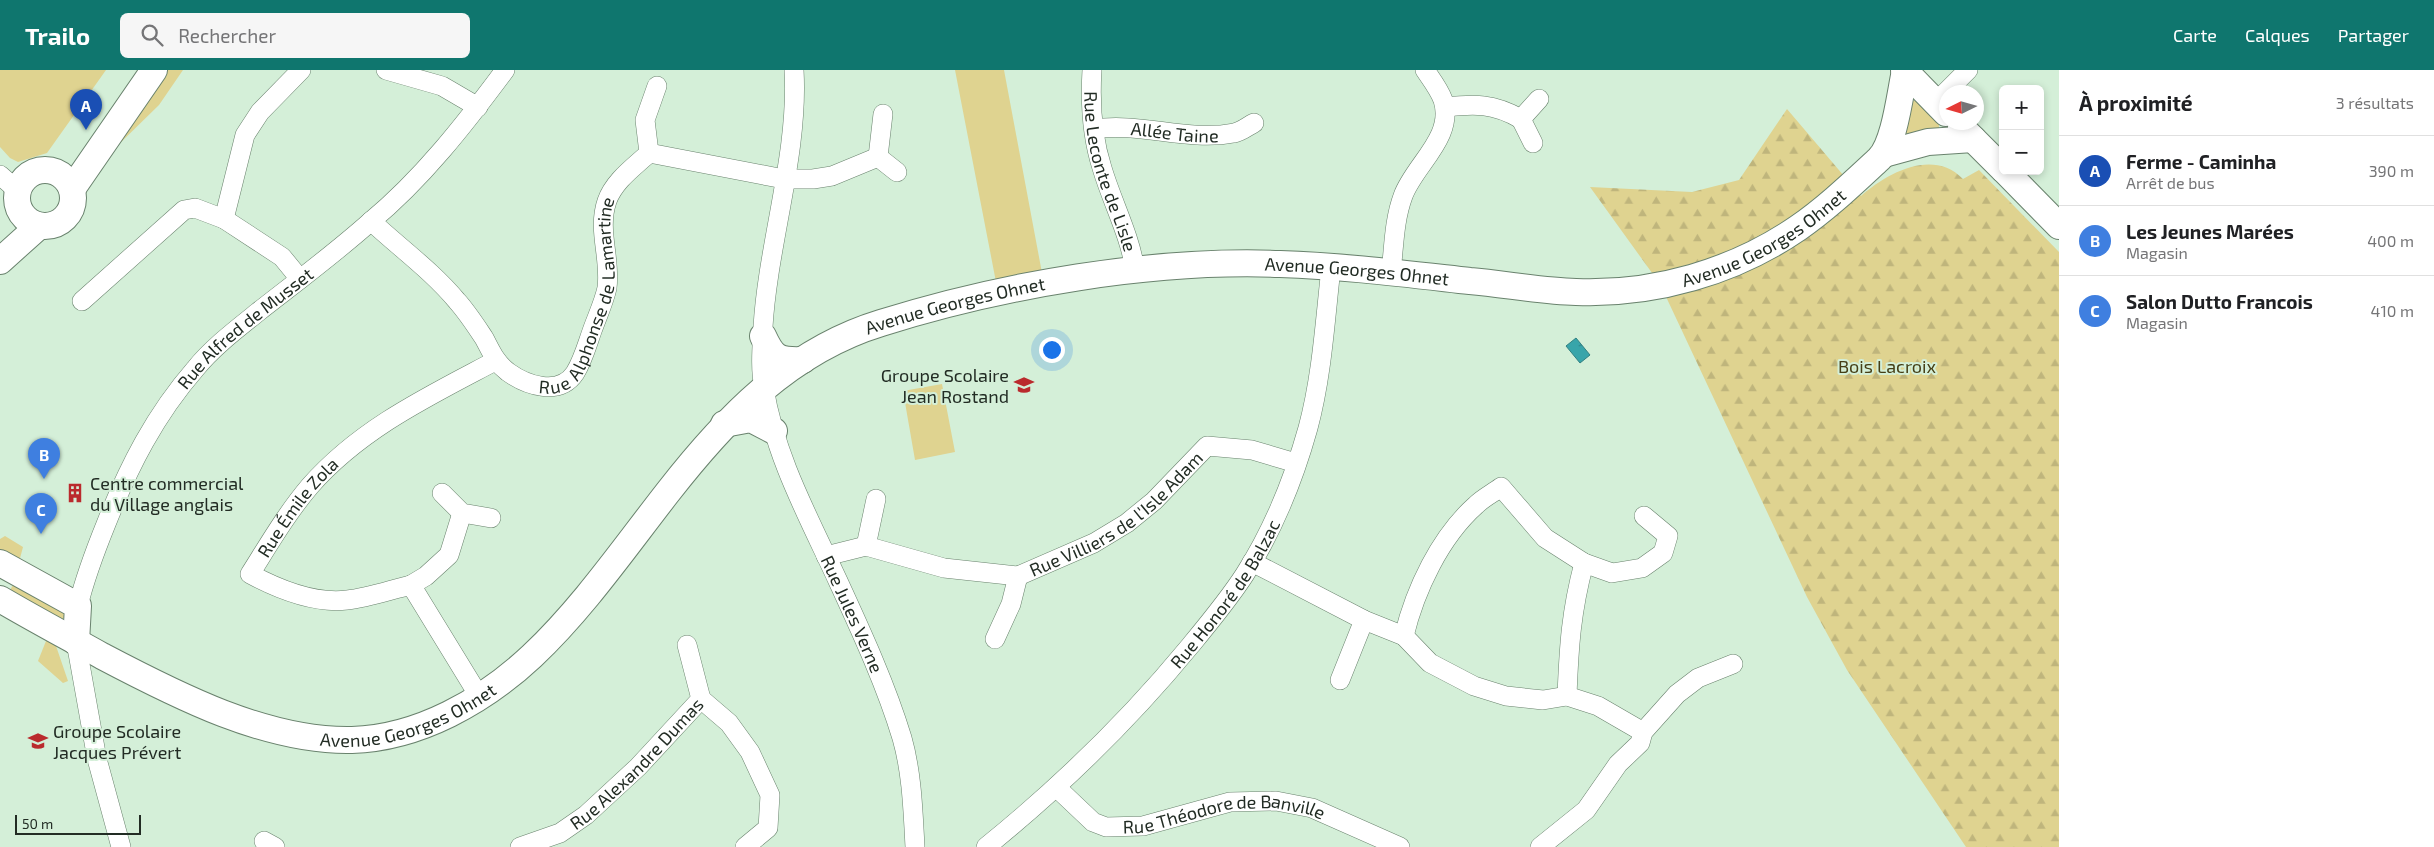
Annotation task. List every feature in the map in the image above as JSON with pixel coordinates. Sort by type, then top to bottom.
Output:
[{"type":"street","points":[[2,258],[40,226],[56,224],[63,220],[72,206],[66,181],[76,162],[141,70]]},
{"type":"street","points":[[66,181],[154,70]]},
{"type":"street","points":[[224,220],[245,135],[260,112],[301,70]]},
{"type":"street","points":[[386,70],[442,86],[478,107]]},
{"type":"street","name":"Rue Alfred de Musset","points":[[76,642],[78,606],[85,576],[122,484],[138,451],[162,410],[197,366],[234,332],[371,222],[413,180],[478,107],[506,70]]},
{"type":"street","points":[[763,387],[765,303],[789,151],[794,70]]},
{"type":"street","name":"Rue Leconte de Lisle","points":[[1092,70],[1090,98],[1102,167],[1132,254],[1135,270]]},
{"type":"street","points":[[1391,272],[1401,200],[1410,180],[1438,139],[1445,107],[1442,98],[1425,70]]},
{"type":"street","points":[[1904,70],[1939,105]]},
{"type":"street","points":[[1884,154],[1890,138],[1904,70]]},
{"type":"street","points":[[1957,85],[1968,70]]},
{"type":"street","points":[[657,86],[645,120],[648,153],[784,179],[813,179],[832,176],[878,157]]},
{"type":"street","points":[[1521,119],[1539,99]]},
{"type":"street","points":[[1445,107],[1481,104],[1508,112],[1521,119],[1533,143]]},
{"type":"street","points":[[878,157],[883,114]]},
{"type":"street","name":"Allée Taine","points":[[1094,129],[1125,126],[1207,135],[1235,133],[1254,123]]},
{"type":"street","points":[[1964,131],[1999,165]]},
{"type":"street","name":"Avenue Georges Ohnet","points":[[0,599],[76,642],[188,699],[268,727],[317,737],[353,740],[405,732],[435,720],[504,680],[549,639],[724,424],[763,387],[803,360],[854,332],[901,317],[1022,288],[1135,270],[1243,264],[1331,268],[1391,272],[1577,292],[1624,290],[1680,281],[1740,260],[1789,234],[1820,211],[1884,154],[1964,131]]},
{"type":"street","name":"Rue Alphonse de Lamartine","points":[[371,222],[442,283],[484,338],[495,361],[508,372],[539,386],[554,387],[574,375],[581,362],[607,287],[602,225],[608,199],[616,184],[648,153]]},
{"type":"street","points":[[878,157],[897,172]]},
{"type":"street","points":[[2,258],[12,192],[32,173],[41,170],[66,181]]},
{"type":"street","points":[[2009,175],[2059,226]]},
{"type":"street","points":[[12,192],[24,218],[40,226]]},
{"type":"street","points":[[82,301],[184,210],[195,208],[224,220],[282,257],[300,279]]},
{"type":"street","name":"Rue Honoré de Balzac","points":[[986,847],[1056,786],[1160,683],[1218,613],[1252,562],[1282,503],[1308,428],[1317,389],[1331,268]]},
{"type":"street","points":[[763,336],[776,357],[784,360],[803,360]]},
{"type":"street","name":"Rue Émile Zola","points":[[462,513],[448,555],[426,576],[411,585],[359,598],[329,600],[314,598],[269,584],[250,574],[296,504],[345,451],[366,435],[418,402],[495,361]]},
{"type":"street","name":"Rue Jules Verne","points":[[763,387],[774,431],[801,505],[826,556],[874,666],[902,739],[909,774],[915,847]]},
{"type":"street","points":[[724,424],[751,419],[774,431]]},
{"type":"street","name":"Rue Villiers de l'Isle Adam","points":[[826,556],[866,546],[944,568],[1018,576],[1094,543],[1127,523],[1154,501],[1206,446],[1252,450],[1296,463]]},
{"type":"street","points":[[1404,636],[1410,612],[1424,581],[1458,524],[1477,504],[1501,487],[1544,538],[1584,563],[1612,573],[1642,568],[1663,553],[1668,536],[1644,516]]},
{"type":"street","points":[[442,493],[462,513],[491,518]]},
{"type":"street","points":[[866,546],[876,499]]},
{"type":"street","points":[[1252,562],[1364,620],[1404,636],[1430,663],[1474,686],[1506,696],[1543,700],[1567,696],[1598,706],[1643,732]]},
{"type":"street","points":[[0,563],[78,606]]},
{"type":"street","points":[[1567,696],[1569,637],[1574,602],[1584,563]]},
{"type":"street","name":"Rue Villiers de l'Isle Adam","points":[[995,639],[1011,604],[1018,576]]},
{"type":"street","points":[[411,585],[479,696]]},
{"type":"street","points":[[1340,680],[1364,620]]},
{"type":"street","points":[[76,642],[97,759],[121,847]]},
{"type":"street","name":"Rue Alexandre Dumas","points":[[520,847],[564,840],[586,815],[638,767],[701,698],[687,645]]},
{"type":"street","points":[[1540,847],[1586,810],[1618,764],[1640,743],[1643,732],[1677,694],[1698,678],[1734,664]]},
{"type":"street","points":[[701,698],[729,723],[750,752],[770,795],[768,828],[744,847]]},
{"type":"street","name":"Rue Théodore de Banville","points":[[1056,786],[1093,822],[1106,827],[1143,826],[1230,802],[1276,801],[1312,808],[1400,847]]},
{"type":"green space","points":[[0,70],[106,70],[47,153],[18,162],[10,158],[0,147]]},
{"type":"green space","points":[[164,70],[183,70],[159,105],[113,150]]},
{"type":"green space","points":[[955,70],[1004,70],[1042,273],[996,282]]},
{"type":"green space","points":[[1917,100],[1939,122],[1939,130],[1902,140],[1911,101]]},
{"type":"green space","name":"Bois Lacroix","points":[[1787,109],[1861,196],[1884,179],[1910,167],[1938,165],[1951,170],[1963,179],[1979,170],[2059,252],[2059,847],[1966,847],[1847,670],[1807,597],[1660,284],[1590,187],[1692,192],[1739,180]]},
{"type":"green space","points":[[942,384],[955,452],[915,460],[903,391]]},
{"type":"green space","points":[[5,536],[23,547],[19,562],[0,552],[0,539]]},
{"type":"green space","points":[[16,580],[65,611],[63,621],[7,595]]},
{"type":"green space","points":[[48,636],[55,643],[68,681],[63,683],[38,661]]},
{"type":"water","points":[[1576,338],[1590,355],[1580,363],[1566,346]]},
{"type":"place","name":"Ferme - Caminha","points":[[86,130]]},
{"type":"place","name":"Groupe Scolaire Jean Rostand","points":[[1024,385]]},
{"type":"place","name":"Les Jeunes Marées","points":[[44,479]]},
{"type":"place","name":"Centre commercial du Village anglais","points":[[75,493]]},
{"type":"place","name":"Salon Dutto Francois","points":[[41,534]]},
{"type":"place","name":"Groupe Scolaire Jacques Prévert","points":[[38,741]]}]
